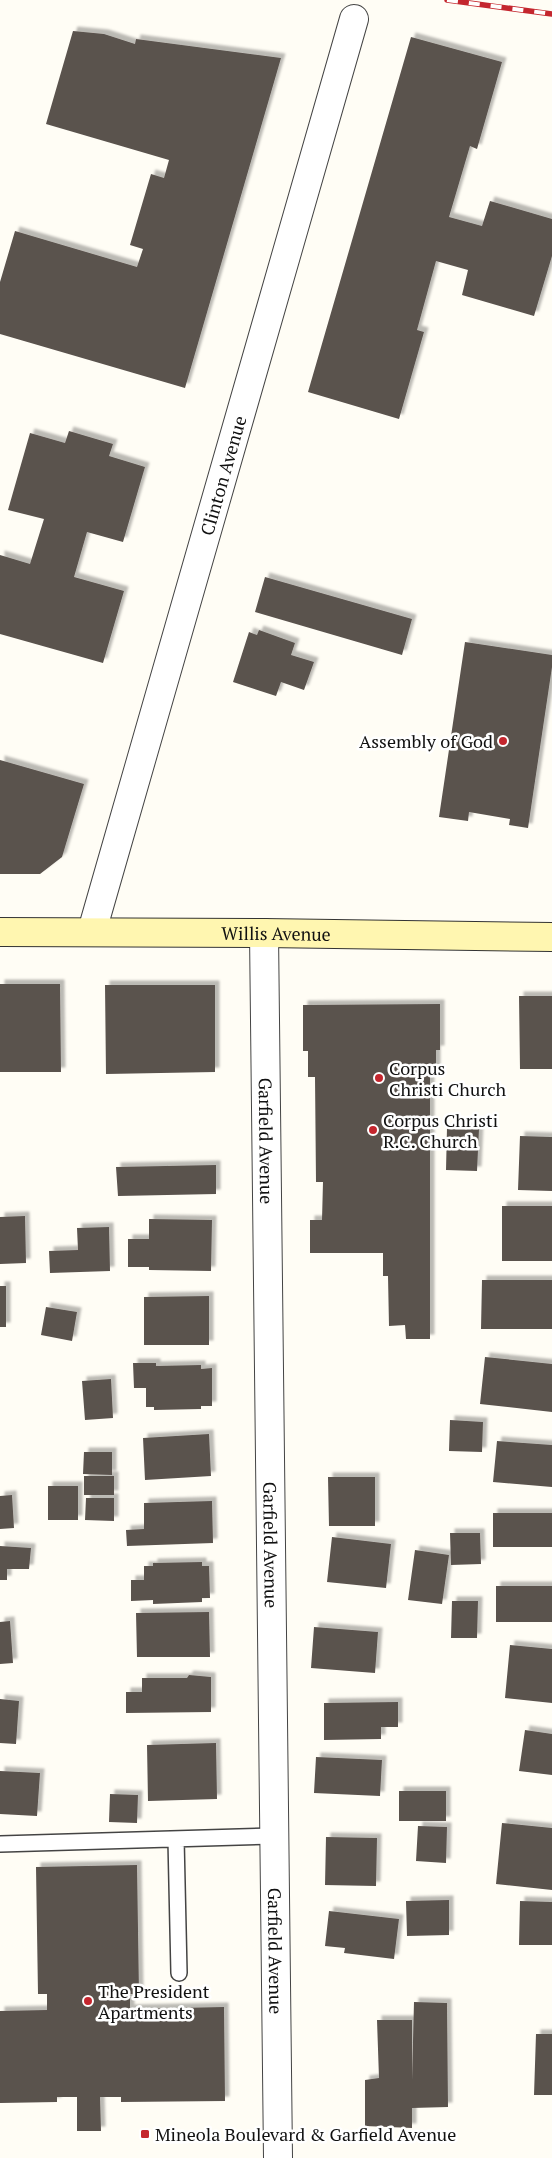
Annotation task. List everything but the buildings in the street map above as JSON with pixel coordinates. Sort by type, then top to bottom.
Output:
[{"type":"main road","name":"Willis Avenue","points":[[0,932],[92,931],[552,937]]},
{"type":"street","name":"Clinton Avenue","points":[[92,931],[354,19]]},
{"type":"street","name":"Garfield Avenue","points":[[264,933],[278,2158]]},
{"type":"lane","points":[[0,1844],[274,1836]]},
{"type":"lane","points":[[176,1839],[179,1973]]},
{"type":"railway","points":[[447,0],[552,14]]},
{"type":"place","name":"Assembly of God","points":[[503,741]]},
{"type":"place","name":"Corpus Christi Church","points":[[379,1078]]},
{"type":"place","name":"Corpus Christi R.C. Church","points":[[373,1130]]},
{"type":"place","name":"The President Apartments","points":[[88,2001]]},
{"type":"place","name":"Mineola Boulevard & Garfield Avenue","points":[[145,2134]]}]
